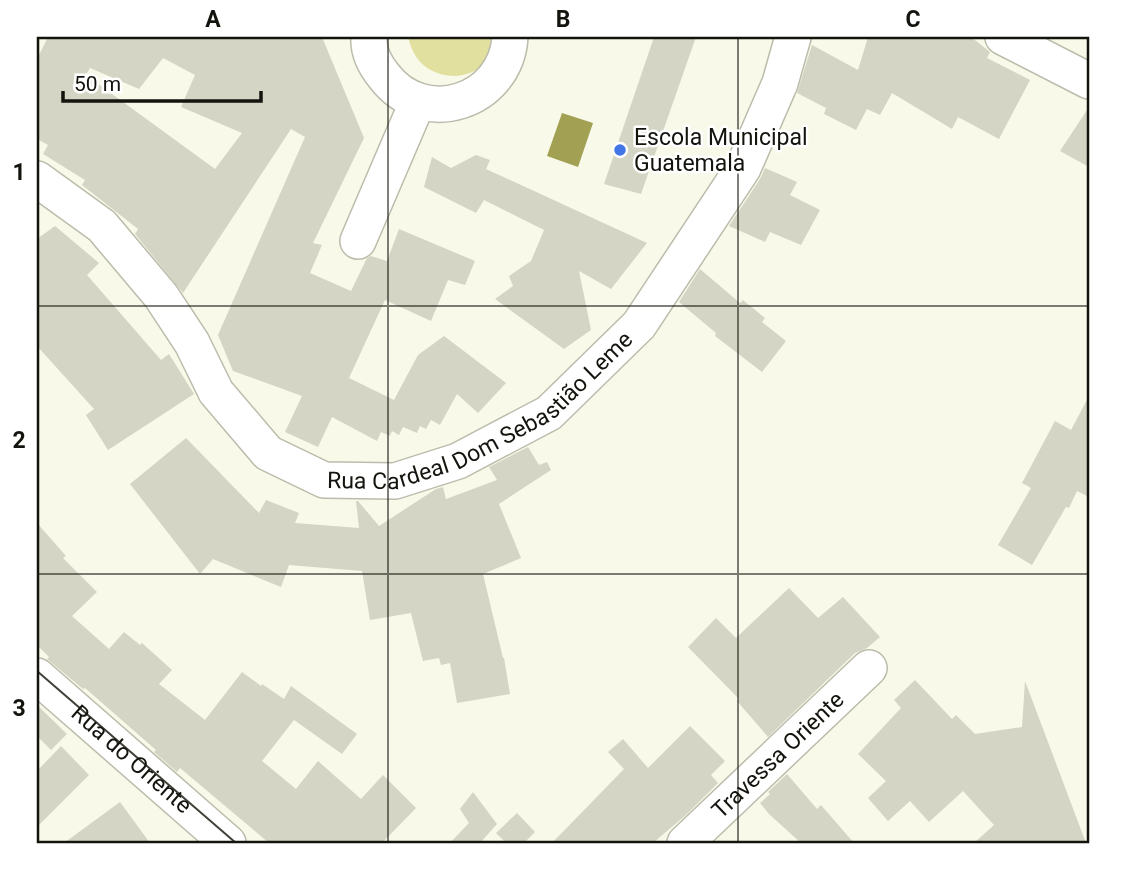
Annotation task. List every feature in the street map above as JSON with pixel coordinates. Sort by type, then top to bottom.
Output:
[{"type":"street","points":[[369,37],[376,66],[391,86],[412,99],[433,105],[455,103],[475,95],[493,81],[505,62],[510,37]]},
{"type":"street","name":"Rua Cardeal Dom Sebastião Leme","points":[[37,179],[102,226],[161,296],[192,343],[216,392],[268,453],[324,480],[395,481],[458,461],[549,413],[639,325],[744,169],[780,83],[793,37]]},
{"type":"street","points":[[1003,37],[1089,81]]},
{"type":"street","points":[[358,241],[418,101]]},
{"type":"street","name":"Travessa Oriente","points":[[685,843],[869,668]]},
{"type":"street","name":"Rua do Oriente","points":[[37,676],[228,843]]},
{"type":"shaded area","points":[[408,37],[497,37],[488,60],[478,69],[460,76],[450,76],[423,65],[414,53]]},
{"type":"shaded area","points":[[562,113],[593,123],[578,167],[547,156]]},
{"type":"building","points":[[48,37],[322,37],[364,138],[313,243],[322,245],[310,273],[351,291],[367,258],[371,256],[387,261],[399,229],[475,261],[465,285],[448,280],[431,321],[385,300],[349,378],[394,400],[418,355],[444,336],[506,383],[478,413],[457,394],[440,425],[431,420],[426,429],[420,426],[417,433],[403,427],[399,435],[392,431],[390,436],[381,432],[377,441],[332,417],[318,447],[285,432],[302,396],[233,371],[218,335],[305,137],[291,129],[183,293],[135,234],[138,229],[82,185],[85,180],[43,154],[48,145],[37,139],[37,59]],"holes":[[[163,58],[195,75],[181,107],[242,133],[215,169],[86,75],[90,68],[139,89]]]},
{"type":"building","points":[[654,37],[696,37],[641,194],[604,184]]},
{"type":"building","points":[[868,37],[971,37],[990,52],[987,58],[1030,80],[999,139],[958,117],[952,129],[892,93],[880,115],[867,109],[856,130],[824,114],[826,108],[797,93],[812,45],[858,70]]},
{"type":"building","points":[[1089,107],[1089,167],[1060,151]]},
{"type":"building","points":[[476,155],[490,160],[486,169],[647,243],[611,289],[579,271],[591,330],[564,349],[495,299],[513,286],[509,276],[531,261],[544,230],[484,200],[476,213],[424,187],[432,157],[451,168]]},
{"type":"building","points":[[765,168],[797,182],[790,195],[820,210],[801,245],[770,232],[765,242],[729,226]]},
{"type":"building","points":[[55,226],[99,263],[87,275],[161,360],[169,354],[194,394],[108,450],[86,415],[94,409],[37,346],[37,239]]},
{"type":"building","points":[[700,269],[740,303],[743,300],[765,318],[762,322],[786,341],[762,372],[715,336],[716,333],[679,302]]},
{"type":"building","points":[[1089,396],[1089,497],[1077,491],[1032,565],[998,545],[1031,488],[1022,483],[1055,421],[1071,430]]},
{"type":"building","points":[[186,438],[259,513],[266,500],[299,513],[295,523],[359,528],[356,501],[379,526],[436,489],[443,487],[446,499],[497,480],[489,467],[528,447],[539,465],[547,462],[551,470],[499,504],[521,558],[483,574],[510,694],[457,703],[450,663],[441,665],[439,658],[423,661],[411,613],[370,620],[362,571],[289,565],[281,587],[213,559],[200,574],[130,484]]},
{"type":"building","points":[[37,523],[66,556],[63,558],[97,592],[72,616],[109,649],[124,632],[140,645],[142,643],[172,670],[159,684],[205,720],[242,672],[284,699],[291,686],[357,734],[342,754],[294,720],[262,761],[296,789],[318,761],[361,799],[383,775],[416,808],[382,843],[269,843],[180,768],[177,772],[85,688],[47,659],[49,657],[37,645]]},
{"type":"building","points":[[789,588],[818,618],[843,597],[880,637],[867,648],[855,653],[768,737],[737,701],[739,699],[688,647],[716,618],[736,638]]},
{"type":"building","points":[[915,680],[952,719],[956,715],[975,734],[1022,727],[1025,681],[1086,843],[974,843],[994,825],[963,791],[929,822],[910,801],[888,821],[868,798],[886,781],[858,754],[901,708],[894,700]]},
{"type":"building","points":[[37,705],[67,734],[51,750],[37,736]]},
{"type":"building","points":[[690,726],[725,761],[711,775],[718,783],[653,843],[552,843],[624,769],[608,752],[623,739],[648,768]]},
{"type":"building","points":[[61,746],[89,775],[37,827],[37,771]]},
{"type":"building","points":[[787,774],[817,809],[821,805],[854,843],[801,843],[769,814],[760,803]]},
{"type":"building","points":[[473,792],[497,824],[480,843],[450,843],[469,823],[460,809]]},
{"type":"building","points":[[120,802],[150,843],[64,843]]},
{"type":"building","points":[[517,813],[535,832],[524,843],[506,843],[496,833]]},
{"type":"tram line","points":[[37,671],[236,843]]},
{"type":"place","name":"Escola Municipal Guatemala","points":[[620,150]]}]
